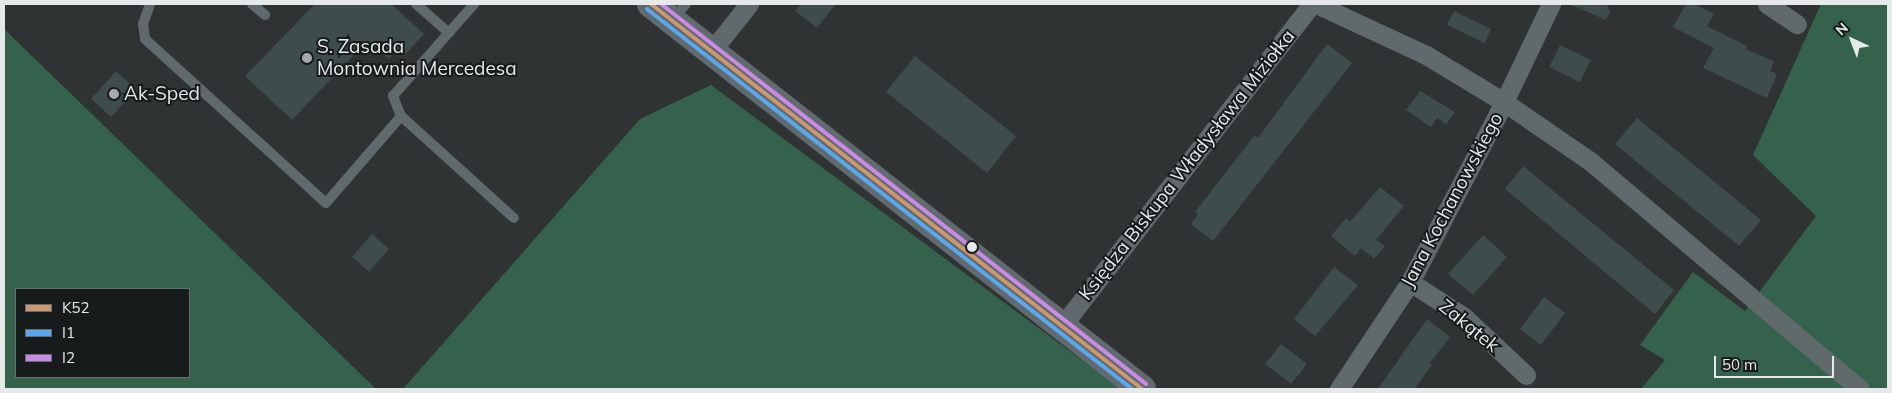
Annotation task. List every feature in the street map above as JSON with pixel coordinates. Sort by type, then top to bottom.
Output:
[{"type":"street","points":[[710,53],[749,4]]},
{"type":"street","name":"Księdza Biskupa Władysława Miziołka","points":[[1062,326],[1312,4]]},
{"type":"street","points":[[1316,4],[1426,55],[1504,102],[1590,161],[1860,389]]},
{"type":"street","name":"Jana Kochanowskiego","points":[[1339,389],[1410,282],[1504,102],[1552,4]]},
{"type":"street","points":[[1767,4],[1797,24]]},
{"type":"street","points":[[669,9],[710,53],[1142,389]]},
{"type":"street","name":"Zakątek","points":[[1410,282],[1464,317],[1526,374]]},
{"type":"lane","points":[[150,4],[143,24],[145,39],[326,203],[401,116]]},
{"type":"lane","points":[[252,4],[264,16]]},
{"type":"lane","points":[[416,4],[448,33]]},
{"type":"lane","points":[[474,4],[393,96],[401,116],[514,218]]},
{"type":"green space","points":[[1821,4],[1888,4],[1888,389],[1641,389],[1665,360],[1640,345],[1693,272],[1745,311],[1816,216],[1753,155]]},
{"type":"green space","points":[[4,29],[376,389],[4,389]]},
{"type":"green space","points":[[711,85],[1121,389],[403,389],[640,119]]},
{"type":"building","name":"S. Zasada Montownia Mercedesa","points":[[315,4],[391,4],[424,34],[404,56],[397,50],[389,59],[368,40],[292,120],[245,76]]},
{"type":"building","points":[[801,4],[836,4],[817,28],[795,11]]},
{"type":"building","points":[[1569,4],[1607,4],[1610,12],[1606,20]]},
{"type":"building","points":[[1686,4],[1694,4],[1714,14],[1707,26],[1747,46],[1745,49],[1774,61],[1770,71],[1777,74],[1767,98],[1703,68],[1714,48],[1673,27]]},
{"type":"building","points":[[1454,11],[1491,29],[1485,43],[1447,25]]},
{"type":"building","points":[[1327,44],[1352,63],[1213,241],[1191,224],[1198,214],[1195,212],[1255,135],[1258,138]]},
{"type":"building","points":[[1560,45],[1591,60],[1580,82],[1549,67]]},
{"type":"building","points":[[915,56],[1016,136],[987,173],[886,92]]},
{"type":"building","name":"Ak-Sped","points":[[116,71],[136,90],[111,117],[91,99]]},
{"type":"building","points":[[1420,91],[1455,112],[1446,124],[1437,118],[1431,127],[1406,110]]},
{"type":"building","points":[[1637,118],[1761,220],[1739,246],[1615,144]]},
{"type":"building","points":[[1523,166],[1674,290],[1655,314],[1505,189]]},
{"type":"building","points":[[1380,187],[1404,206],[1376,240],[1385,246],[1374,259],[1361,248],[1355,256],[1331,236],[1346,218],[1350,222]]},
{"type":"building","points":[[372,234],[389,249],[369,272],[352,257]]},
{"type":"building","points":[[1483,235],[1507,257],[1473,295],[1448,274]]},
{"type":"building","points":[[1334,267],[1358,285],[1315,336],[1294,319]]},
{"type":"building","points":[[1544,297],[1565,313],[1541,345],[1520,329]]},
{"type":"building","points":[[1427,319],[1450,337],[1430,363],[1432,365],[1414,389],[1378,389]]},
{"type":"building","points":[[1281,344],[1307,364],[1291,384],[1265,364]]},
{"type":"transit line","name":"K52","points":[[651,4],[1142,389]]},
{"type":"transit line","name":"I2","points":[[661,4],[1146,384]]},
{"type":"transit line","name":"I1","points":[[647,9],[1132,389]]},
{"type":"place","name":"S. Zasada Montownia Mercedesa","points":[[307,58]]},
{"type":"place","name":"Ak-Sped","points":[[114,94]]}]
